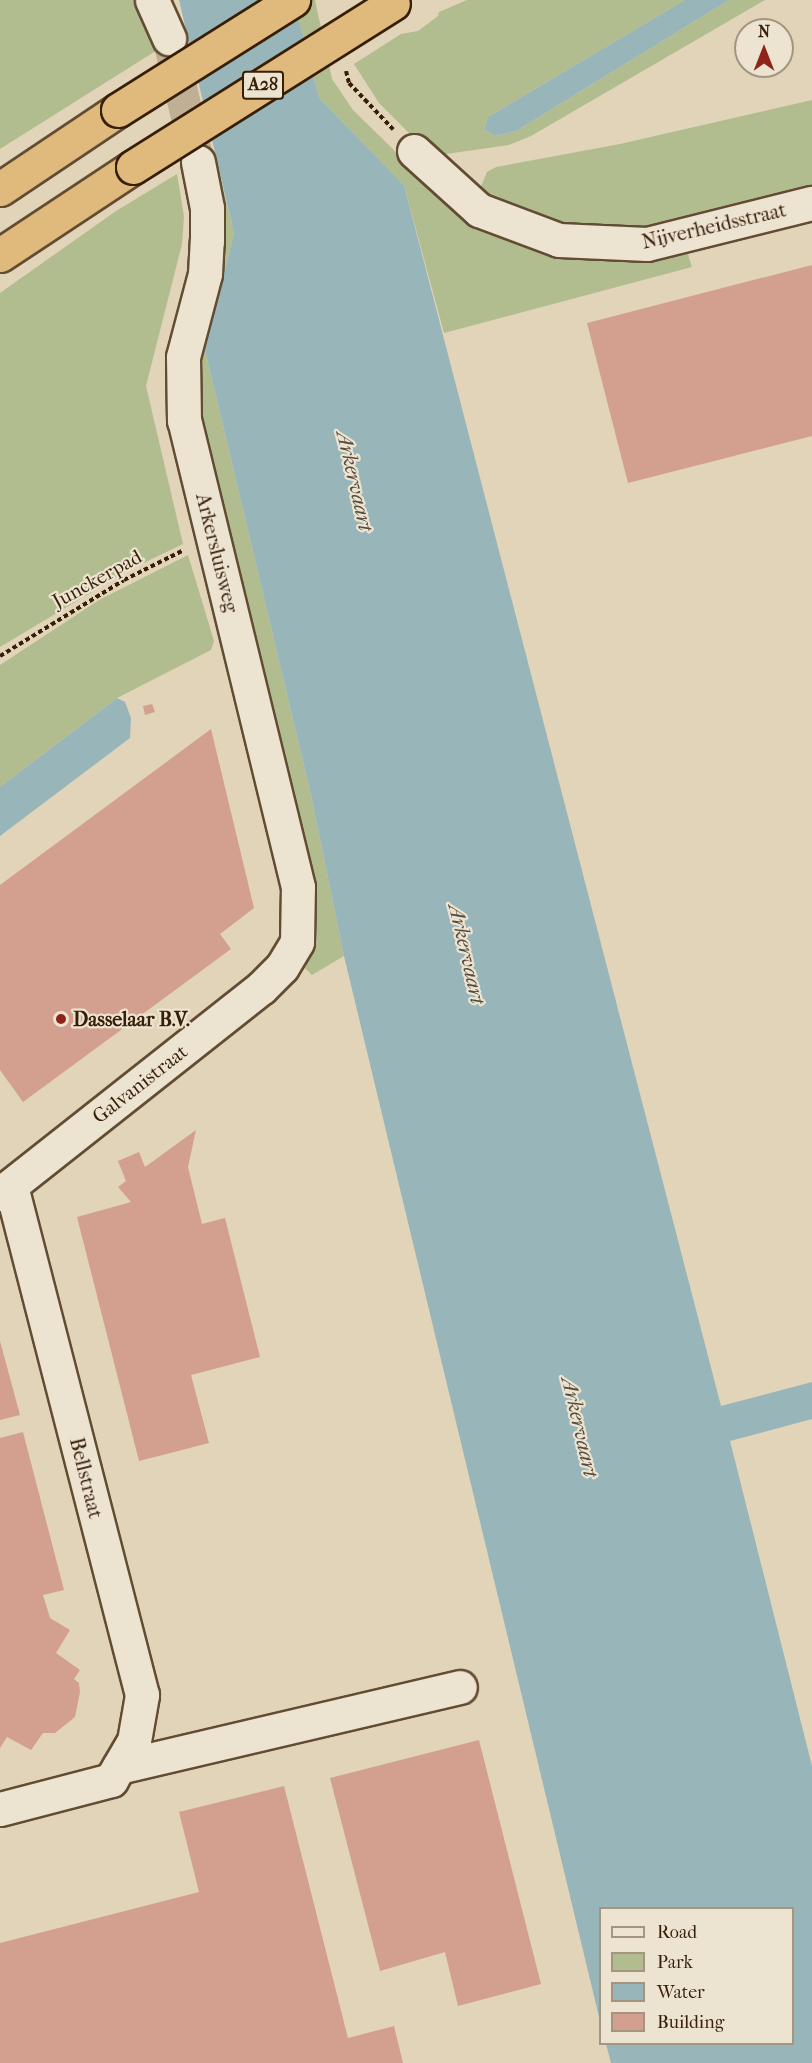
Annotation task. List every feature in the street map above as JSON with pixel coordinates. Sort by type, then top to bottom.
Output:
[{"type":"highway","points":[[0,189],[118,110],[293,0]]},
{"type":"highway","name":"A28","points":[[0,255],[133,167],[395,2]]},
{"type":"street","points":[[152,0],[169,38]]},
{"type":"street","name":"Nijverheidsstraat","points":[[414,151],[479,210],[559,240],[647,244],[812,203]]},
{"type":"street","name":"Arkersluisweg","points":[[198,162],[207,208],[205,274],[183,357],[184,422],[298,887],[297,942]]},
{"type":"street","name":"Galvanistraat","points":[[5,1190],[261,988],[282,967],[297,942]]},
{"type":"street","name":"Bellstraat","points":[[0,1809],[111,1780],[134,1741],[142,1695],[5,1190]]},
{"type":"street","name":"Bellstraat","points":[[119,1767],[460,1687]]},
{"type":"path","points":[[349,83],[414,151]]},
{"type":"path","name":"Junckerpad","points":[[0,656],[124,580],[174,554],[214,541]]},
{"type":"green space","points":[[0,0],[135,0],[162,47],[0,149]]},
{"type":"green space","points":[[294,0],[315,0],[332,79],[353,110],[401,157],[553,251],[603,260],[687,251],[692,267],[444,333],[404,185],[319,98]]},
{"type":"green space","points":[[467,0],[685,0],[488,117],[484,129],[495,136],[516,131],[729,0],[765,0],[531,136],[509,145],[432,156],[379,103],[354,64],[401,34],[418,31],[438,16],[439,12]]},
{"type":"green space","points":[[812,100],[812,185],[635,229],[575,228],[478,194],[487,172],[496,167],[620,144]]},
{"type":"green space","points":[[214,151],[234,233],[205,350],[311,795],[344,956],[312,975],[305,968],[309,950],[196,415],[208,155]]},
{"type":"green space","points":[[177,174],[184,216],[182,244],[146,386],[183,544],[127,571],[0,647],[0,293],[116,211]]},
{"type":"green space","points":[[188,555],[214,641],[211,650],[117,698],[0,787],[0,665],[99,600]]},
{"type":"water","name":"Arkervaart","points":[[179,0],[294,0],[319,98],[404,185],[721,1406],[812,1382],[812,1419],[730,1441],[812,1766],[812,2063],[611,2063],[606,2045],[794,2045],[794,1907],[599,1907],[599,2017],[344,956],[311,795],[205,350],[234,233]]},
{"type":"water","points":[[685,0],[729,0],[516,131],[495,136],[484,129],[488,117]]},
{"type":"water","points":[[117,698],[125,702],[131,718],[130,738],[0,836],[0,787]]},
{"type":"building","points":[[812,265],[812,436],[628,483],[587,323]]},
{"type":"building","points":[[152,704],[155,712],[145,715],[143,706]]},
{"type":"building","points":[[211,729],[254,908],[220,934],[231,949],[23,1102],[0,1070],[0,885]]},
{"type":"building","points":[[196,1130],[188,1167],[202,1224],[225,1218],[260,1357],[191,1375],[209,1443],[139,1461],[77,1217],[131,1202],[118,1187],[126,1181],[118,1161],[139,1152],[145,1167]]},
{"type":"building","points":[[0,1341],[20,1415],[0,1420]]},
{"type":"building","points":[[23,1432],[64,1590],[43,1595],[50,1618],[70,1630],[56,1653],[80,1670],[74,1679],[79,1683],[80,1692],[75,1717],[55,1733],[43,1733],[31,1750],[7,1737],[0,1748],[0,1438]]},
{"type":"building","points":[[479,1740],[541,1984],[458,2006],[445,1952],[380,1971],[330,1778]]},
{"type":"building","points":[[284,1786],[348,2038],[394,2026],[403,2063],[0,2063],[0,1943],[199,1892],[179,1812]]},
{"type":"tunnel","points":[[169,38],[197,157]]},
{"type":"place","name":"Dasselaar B.V.","points":[[61,1019]]}]
